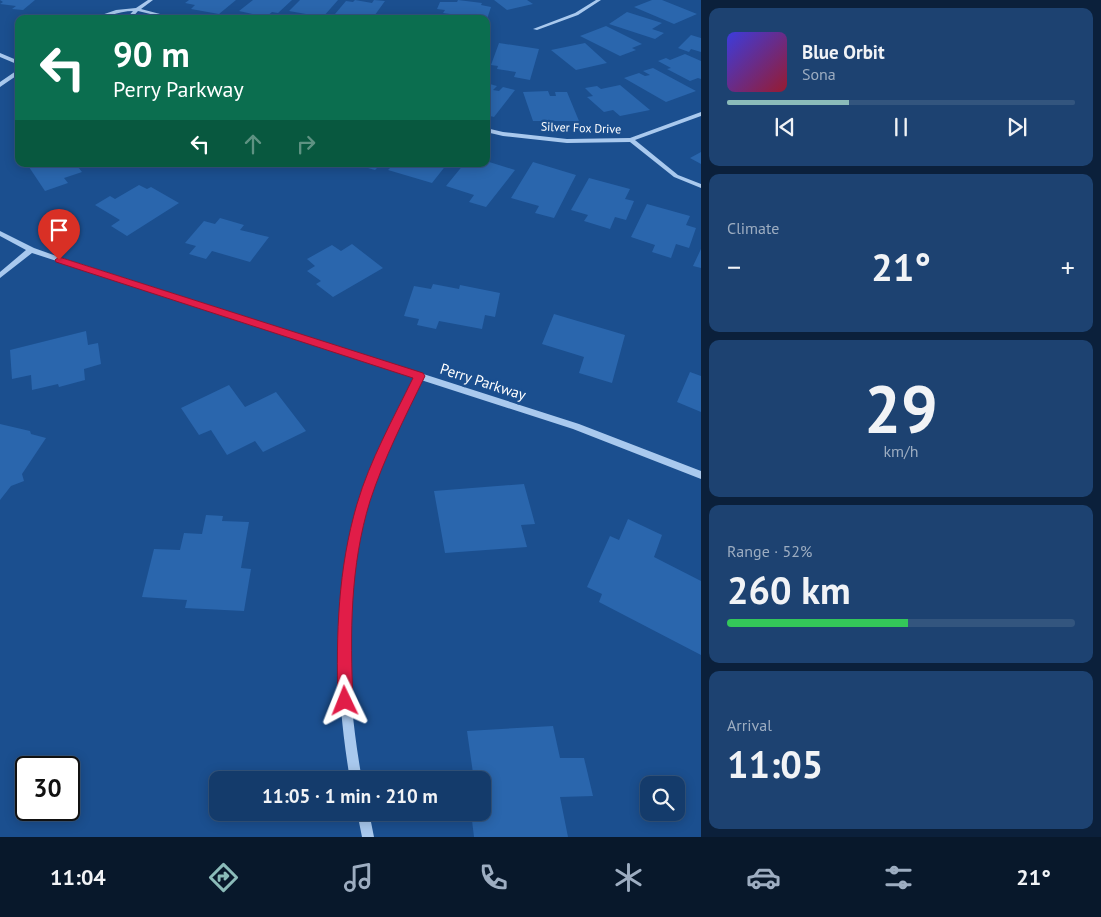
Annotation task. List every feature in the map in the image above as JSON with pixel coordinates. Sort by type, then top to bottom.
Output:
[{"type":"street","points":[[132,15],[151,0]]},
{"type":"street","points":[[535,29],[567,19],[587,9],[599,0]]},
{"type":"street","points":[[103,15],[139,8],[163,15]]},
{"type":"street","points":[[0,55],[15,62]]},
{"type":"street","points":[[0,85],[15,74]]},
{"type":"street","name":"Silver Fox Drive","points":[[490,131],[567,141],[631,140],[701,114]]},
{"type":"street","points":[[631,140],[676,176],[701,186]]},
{"type":"street","name":"Perry Parkway","points":[[0,233],[31,250],[576,426],[701,475]]},
{"type":"street","points":[[0,276],[31,250]]},
{"type":"street","points":[[355,771],[345,701],[344,652],[346,591],[353,545],[364,502],[380,459],[419,376]]},
{"type":"street","points":[[365,821],[368,837]]},
{"type":"building","points":[[0,0],[35,0],[23,10],[12,9],[16,6],[0,4],[3,2]]},
{"type":"building","points":[[189,0],[236,0],[219,14],[191,9],[195,5],[185,3]]},
{"type":"building","points":[[253,0],[292,0],[278,13],[272,12],[268,15],[257,15],[239,11]]},
{"type":"building","points":[[300,0],[338,0],[325,15],[289,11]]},
{"type":"building","points":[[355,0],[372,3],[374,0],[385,1],[375,15],[335,14],[346,1],[353,2]]},
{"type":"building","points":[[458,0],[482,3],[481,5],[491,7],[488,15],[458,15],[443,13],[445,10],[437,9],[440,2],[457,2]]},
{"type":"building","points":[[494,0],[527,0],[533,4],[507,10]]},
{"type":"building","points":[[652,0],[662,0],[697,14],[674,24],[634,7]]},
{"type":"building","points":[[627,12],[662,23],[652,29],[664,33],[655,39],[609,24]]},
{"type":"building","points":[[606,26],[642,44],[632,48],[636,50],[620,56],[580,36]]},
{"type":"building","points":[[691,35],[701,38],[701,52],[691,49],[689,52],[678,48]]},
{"type":"building","points":[[499,43],[539,49],[530,80],[514,77],[516,72],[497,69],[498,66],[491,65]]},
{"type":"building","points":[[585,43],[607,63],[576,70],[551,50]]},
{"type":"building","points":[[685,54],[701,61],[701,79],[698,78],[690,81],[667,69],[671,68],[658,61],[666,58],[670,60]]},
{"type":"building","points":[[653,68],[696,91],[666,102],[624,78],[639,73],[645,76],[650,75],[643,71]]},
{"type":"building","points":[[490,84],[497,86],[493,90],[499,91],[503,87],[515,90],[494,117],[490,116]]},
{"type":"building","points":[[620,85],[650,110],[620,116],[613,110],[604,112],[587,97],[593,96],[585,88],[597,86],[601,89]]},
{"type":"building","points":[[548,91],[550,96],[556,96],[555,92],[567,92],[579,121],[533,121],[523,92]]},
{"type":"building","points":[[701,152],[701,164],[690,158]]},
{"type":"building","points":[[490,162],[515,170],[486,207],[469,202],[474,195],[446,186],[462,167],[490,167]]},
{"type":"building","points":[[533,162],[576,175],[554,218],[535,213],[539,206],[511,198]]},
{"type":"building","points":[[29,167],[78,167],[82,172],[64,178],[68,183],[45,191]]},
{"type":"building","points":[[364,167],[378,167],[375,170]]},
{"type":"building","points":[[391,167],[445,167],[432,183],[388,170]]},
{"type":"building","points":[[589,178],[630,189],[625,199],[634,201],[626,220],[615,217],[610,229],[584,221],[588,215],[571,210]]},
{"type":"building","points":[[139,185],[147,189],[151,187],[179,203],[127,236],[111,226],[120,220],[95,205],[110,196],[115,199]]},
{"type":"building","points":[[647,204],[690,216],[686,225],[696,228],[689,248],[676,244],[671,258],[652,252],[655,245],[631,237]]},
{"type":"building","points":[[220,218],[244,225],[240,230],[269,237],[250,262],[212,251],[206,259],[189,254],[196,246],[185,243],[204,221],[215,224]]},
{"type":"building","points":[[352,244],[383,268],[333,297],[316,284],[321,281],[307,271],[315,266],[307,259],[332,245],[341,251]]},
{"type":"building","points":[[701,249],[701,268],[693,266]]},
{"type":"building","points":[[433,284],[459,289],[460,285],[500,293],[495,317],[485,315],[482,329],[439,321],[436,329],[417,325],[419,319],[404,316],[414,286],[431,289]]},
{"type":"building","points":[[554,314],[625,335],[612,383],[579,373],[584,357],[542,344]]},
{"type":"building","points":[[86,331],[88,345],[98,343],[101,364],[84,369],[85,380],[59,387],[58,384],[32,390],[31,375],[12,379],[10,350]]},
{"type":"building","points":[[690,372],[701,376],[701,412],[677,402]]},
{"type":"building","points":[[229,385],[245,407],[276,392],[306,431],[263,452],[255,441],[227,455],[211,430],[199,435],[181,408]]},
{"type":"building","points":[[0,424],[30,431],[31,434],[46,438],[22,474],[24,481],[11,486],[0,500]]},
{"type":"building","points":[[524,484],[535,524],[521,525],[527,547],[445,553],[434,491]]},
{"type":"building","points":[[206,515],[223,516],[222,521],[249,522],[241,568],[251,569],[244,611],[185,608],[187,600],[142,597],[154,549],[180,550],[184,533],[202,534]]},
{"type":"building","points":[[628,519],[662,535],[654,557],[701,581],[701,655],[599,602],[602,594],[587,587],[610,536],[619,540]]},
{"type":"building","points":[[553,726],[560,758],[584,758],[593,796],[560,797],[568,837],[474,837],[472,821],[491,821],[491,771],[473,771],[467,731]]},
{"type":"route","points":[[59,260],[419,376],[380,459],[364,502],[353,545],[346,591],[345,701]]}]
